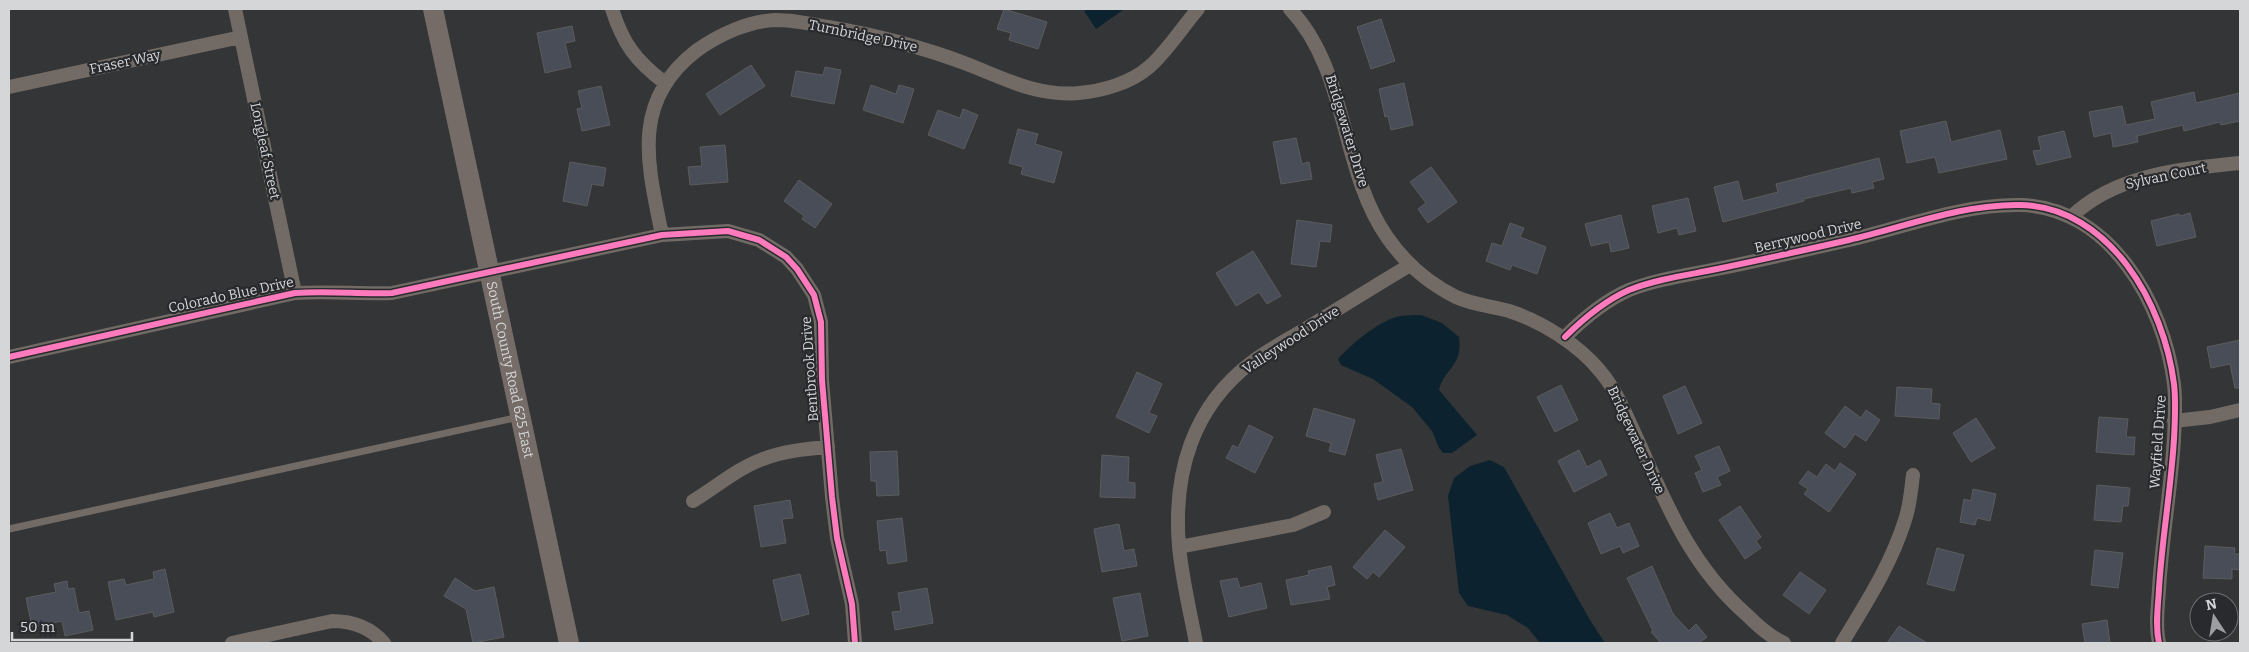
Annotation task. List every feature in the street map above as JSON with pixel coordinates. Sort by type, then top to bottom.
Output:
[{"type":"street","name":"Longleaf Street","points":[[235,9],[295,292]]},
{"type":"street","name":"South County Road 625 East","points":[[433,9],[569,643]]},
{"type":"street","points":[[612,9],[618,28],[629,49],[645,67],[665,83]]},
{"type":"street","name":"Turnbridge Drive","points":[[662,235],[649,170],[648,152],[652,115],[665,83],[688,57],[720,36],[746,26],[776,20],[825,26],[893,40],[968,65],[1026,88],[1062,94],[1080,93],[1115,85],[1150,67],[1198,9]]},
{"type":"street","name":"Bridgewater Drive","points":[[1290,9],[1308,32],[1328,71],[1353,160],[1376,218],[1386,235],[1410,265],[1432,283],[1458,298],[1476,305],[1509,311],[1565,337],[1599,369],[1610,383],[1673,520],[1702,567],[1738,608],[1759,626],[1784,643]]},
{"type":"street","name":"Fraser Way","points":[[9,87],[241,37]]},
{"type":"street","name":"Sylvan Court","points":[[2071,218],[2099,195],[2143,178],[2240,163]]},
{"type":"street","name":"Berrywood Drive","points":[[1565,337],[1579,323],[1610,299],[1628,290],[1666,279],[1852,239],[1970,209],[2022,205],[2045,208],[2071,218]]},
{"type":"street","name":"Wayfield Drive","points":[[2071,218],[2091,229],[2129,268],[2153,311],[2165,341],[2174,385],[2174,421],[2161,553],[2156,629],[2159,643]]},
{"type":"street","name":"Bentbrook Drive","points":[[490,273],[662,235],[728,231],[744,235],[773,248],[797,269],[814,295],[821,322],[822,380],[837,538],[852,604],[855,643]]},
{"type":"street","name":"Valleywood Drive","points":[[1196,643],[1179,547],[1178,510],[1180,478],[1199,424],[1222,390],[1253,361],[1410,265]]},
{"type":"street","name":"Colorado Blue Drive","points":[[9,357],[295,292],[392,293],[490,273]]},
{"type":"street","points":[[2174,421],[2210,418],[2240,410]]},
{"type":"street","points":[[693,501],[738,471],[761,459],[780,453],[828,447]]},
{"type":"street","points":[[1842,643],[1882,577],[1893,555],[1906,519],[1913,475]]},
{"type":"street","points":[[1179,547],[1293,525],[1324,512]]},
{"type":"street","points":[[232,643],[332,621],[347,621],[359,625],[372,632],[384,643]]},
{"type":"lane","points":[[9,529],[521,417]]},
{"type":"water","points":[[1088,9],[1123,10],[1096,29],[1084,11]]},
{"type":"water","points":[[1421,315],[1442,323],[1459,337],[1460,347],[1456,361],[1445,376],[1439,390],[1477,435],[1452,453],[1443,453],[1432,431],[1412,407],[1373,379],[1341,365],[1338,359],[1358,340],[1385,322],[1401,316]]},
{"type":"water","points":[[1490,460],[1504,467],[1590,620],[1605,643],[1540,643],[1528,628],[1507,615],[1468,606],[1459,593],[1448,496],[1454,478],[1470,466]]},
{"type":"building","points":[[1004,9],[1047,22],[1038,49],[1009,40],[1011,33],[997,29]]},
{"type":"building","points":[[1381,19],[1395,61],[1371,69],[1357,27]]},
{"type":"building","points":[[572,26],[575,41],[565,43],[571,67],[545,73],[537,33]]},
{"type":"building","points":[[751,65],[765,86],[720,115],[706,94]]},
{"type":"building","points":[[825,67],[841,70],[834,104],[791,96],[796,71],[823,75]]},
{"type":"building","points":[[1404,83],[1413,125],[1391,130],[1388,116],[1385,117],[1379,89]]},
{"type":"building","points":[[871,85],[896,94],[899,85],[914,89],[903,123],[863,110]]},
{"type":"building","points":[[601,86],[610,125],[582,131],[577,109],[582,108],[578,91]]},
{"type":"building","points":[[2194,92],[2196,103],[2240,93],[2240,121],[2221,125],[2220,122],[2184,131],[2183,125],[2137,136],[2138,142],[2113,147],[2111,133],[2094,137],[2089,112],[2122,106],[2126,125],[2155,119],[2151,102]]},
{"type":"building","points":[[963,109],[978,115],[964,149],[928,135],[938,110],[960,118]]},
{"type":"building","points":[[1946,121],[1951,142],[2000,130],[2007,159],[1939,173],[1935,157],[1907,163],[1900,131]]},
{"type":"building","points":[[1018,129],[1038,134],[1035,144],[1062,152],[1054,183],[1021,174],[1023,167],[1009,163]]},
{"type":"building","points":[[2064,131],[2071,157],[2037,165],[2033,151],[2041,150],[2038,137]]},
{"type":"building","points":[[1296,138],[1302,164],[1309,162],[1312,179],[1281,184],[1273,142]]},
{"type":"building","points":[[725,145],[728,182],[690,185],[688,167],[702,166],[700,147]]},
{"type":"building","points":[[1879,158],[1884,179],[1872,182],[1874,188],[1852,193],[1851,188],[1723,222],[1714,187],[1738,181],[1743,201],[1778,192],[1776,184]]},
{"type":"building","points":[[570,162],[606,168],[603,186],[592,184],[587,206],[563,201]]},
{"type":"building","points":[[1431,167],[1457,202],[1428,223],[1418,209],[1426,203],[1410,182]]},
{"type":"building","points":[[799,180],[832,204],[815,228],[802,219],[804,216],[784,201]]},
{"type":"building","points":[[1688,198],[1696,231],[1679,235],[1677,228],[1658,233],[1652,206]]},
{"type":"building","points":[[2190,213],[2196,237],[2157,246],[2151,221]]},
{"type":"building","points":[[1621,215],[1629,248],[1611,252],[1609,242],[1591,246],[1585,224]]},
{"type":"building","points":[[1297,220],[1332,225],[1330,242],[1320,241],[1316,267],[1291,264]]},
{"type":"building","points":[[1510,223],[1524,228],[1520,237],[1546,247],[1537,274],[1512,265],[1510,270],[1486,261],[1492,243],[1502,246]]},
{"type":"building","points":[[1253,251],[1281,296],[1267,304],[1259,292],[1236,306],[1216,273]]},
{"type":"building","points":[[2240,340],[2240,388],[2235,388],[2230,364],[2211,368],[2207,347]]},
{"type":"building","points":[[1137,372],[1162,384],[1149,413],[1157,416],[1149,433],[1116,417]]},
{"type":"building","points":[[1561,385],[1578,420],[1555,432],[1537,397]]},
{"type":"building","points":[[1685,386],[1702,423],[1678,434],[1663,396]]},
{"type":"building","points":[[1897,387],[1932,389],[1931,403],[1940,404],[1939,419],[1895,416]]},
{"type":"building","points":[[1845,406],[1861,418],[1866,410],[1880,420],[1866,441],[1855,434],[1845,448],[1825,433]]},
{"type":"building","points":[[1314,408],[1355,420],[1345,455],[1329,451],[1331,443],[1306,436]]},
{"type":"building","points":[[2099,417],[2128,419],[2126,437],[2135,437],[2134,455],[2096,452]]},
{"type":"building","points":[[1976,418],[1995,448],[1971,462],[1953,433]]},
{"type":"building","points":[[1249,425],[1273,437],[1255,473],[1226,458],[1233,445],[1238,448]]},
{"type":"building","points":[[1719,446],[1730,471],[1717,477],[1721,485],[1703,492],[1695,473],[1702,470],[1695,456]]},
{"type":"building","points":[[1401,449],[1413,490],[1378,500],[1374,484],[1383,482],[1376,455]]},
{"type":"building","points":[[1579,450],[1587,467],[1600,460],[1607,475],[1574,492],[1558,461]]},
{"type":"building","points":[[897,451],[899,495],[877,496],[876,481],[871,481],[870,452]]},
{"type":"building","points":[[1102,455],[1129,457],[1128,482],[1135,483],[1135,498],[1100,497]]},
{"type":"building","points":[[1840,463],[1856,474],[1829,512],[1804,494],[1808,489],[1799,483],[1808,471],[1817,477],[1826,464],[1835,471]]},
{"type":"building","points":[[2097,485],[2130,488],[2128,506],[2123,506],[2121,522],[2094,520]]},
{"type":"building","points":[[1973,489],[1996,494],[1990,521],[1977,518],[1975,525],[1960,522],[1964,499],[1971,501]]},
{"type":"building","points":[[790,500],[793,518],[782,519],[786,543],[761,547],[754,506]]},
{"type":"building","points":[[1740,506],[1761,537],[1756,541],[1761,548],[1745,559],[1719,520]]},
{"type":"building","points":[[1610,513],[1617,528],[1629,523],[1639,546],[1623,553],[1620,546],[1601,554],[1588,523]]},
{"type":"building","points":[[902,518],[907,561],[888,564],[886,550],[880,551],[877,521]]},
{"type":"building","points":[[1119,524],[1124,551],[1134,549],[1137,566],[1102,572],[1094,529]]},
{"type":"building","points":[[1385,530],[1405,547],[1379,577],[1373,572],[1367,579],[1353,567]]},
{"type":"building","points":[[2205,546],[2235,548],[2234,554],[2240,554],[2240,570],[2232,569],[2232,579],[2203,578]]},
{"type":"building","points":[[1937,548],[1964,555],[1954,591],[1927,584]]},
{"type":"building","points":[[2095,550],[2123,553],[2118,588],[2091,585]]},
{"type":"building","points":[[1331,566],[1335,585],[1327,587],[1330,599],[1291,605],[1286,580],[1309,575],[1308,571]]},
{"type":"building","points":[[1652,566],[1673,614],[1689,631],[1696,624],[1707,637],[1699,643],[1661,643],[1651,632],[1653,631],[1627,578]]},
{"type":"building","points":[[165,569],[174,612],[154,617],[153,612],[116,620],[108,582],[124,579],[126,585],[154,579],[153,572]]},
{"type":"building","points":[[1800,572],[1826,590],[1809,614],[1783,595]]},
{"type":"building","points":[[800,574],[809,614],[782,621],[773,580]]},
{"type":"building","points":[[455,578],[475,591],[494,587],[504,637],[473,643],[466,609],[444,596]]},
{"type":"building","points":[[1237,578],[1240,588],[1261,583],[1267,608],[1229,617],[1220,581]]},
{"type":"building","points":[[67,581],[68,589],[74,588],[79,613],[89,611],[93,630],[65,636],[62,621],[32,627],[26,598],[56,592],[54,584]]},
{"type":"building","points":[[927,588],[933,623],[895,630],[892,612],[901,611],[898,593]]},
{"type":"building","points":[[1140,593],[1148,636],[1122,641],[1113,598]]},
{"type":"building","points":[[2107,620],[2110,643],[2085,643],[2082,624]]},
{"type":"building","points":[[1899,626],[1927,643],[1887,643]]},
{"type":"cycle path","points":[[1565,337],[1603,305],[1620,294],[1640,286],[1849,240],[1955,212],[1977,208],[2020,205],[2052,210],[2081,223],[2106,241],[2127,265],[2145,293],[2168,353],[2174,384],[2174,439],[2162,551],[2157,630],[2159,643]]},
{"type":"cycle path","points":[[9,357],[295,293],[392,293],[662,235],[728,231],[759,240],[786,257],[797,269],[814,295],[821,322],[822,380],[832,497],[837,538],[852,604],[855,643]]}]
